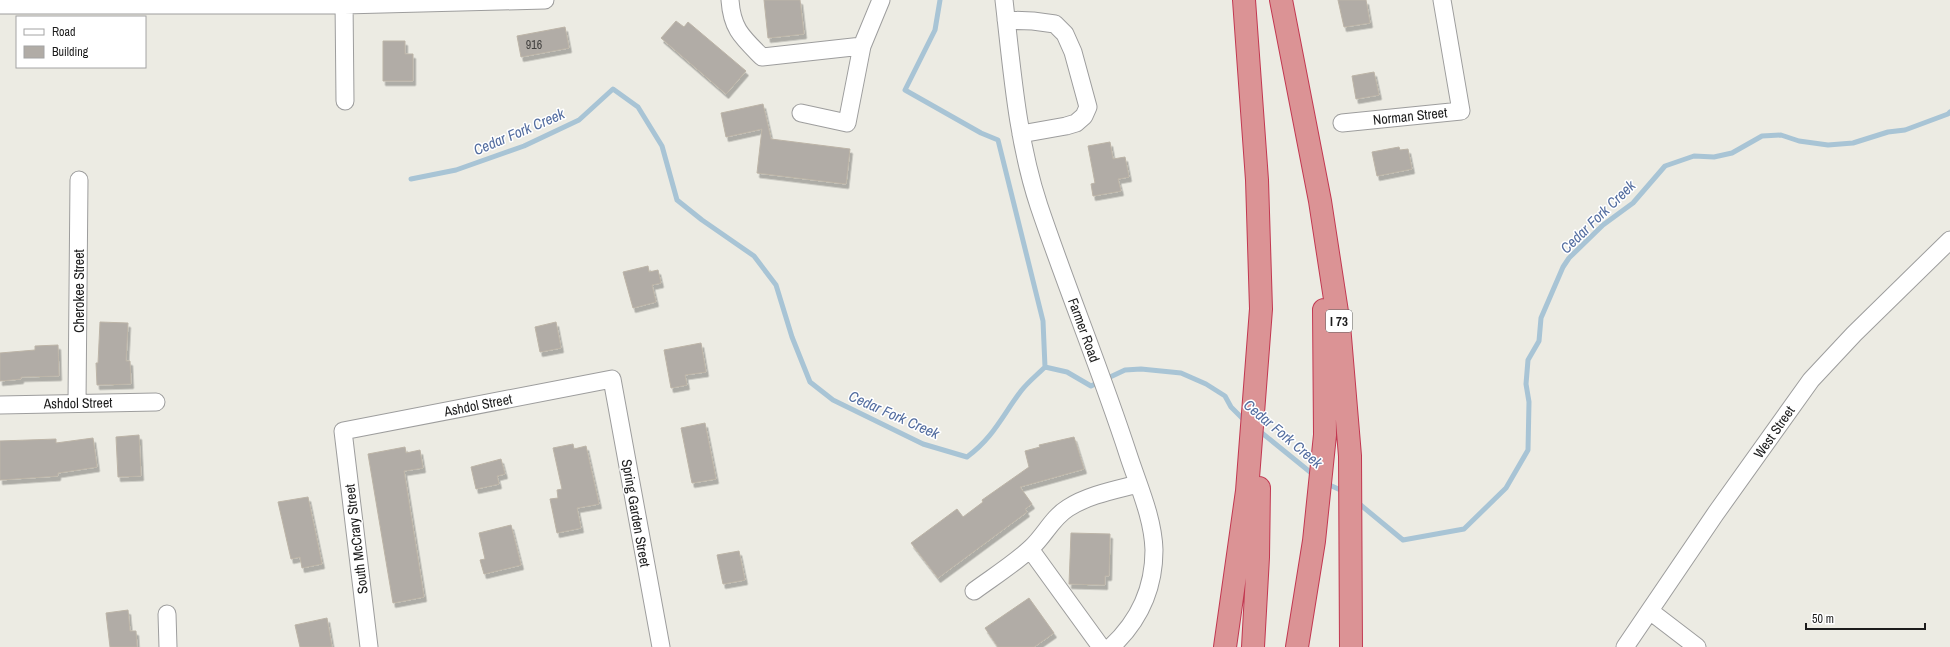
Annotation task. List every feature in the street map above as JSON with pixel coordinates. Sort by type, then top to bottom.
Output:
[{"type":"highway","points":[[1244,0],[1257,180],[1261,309],[1258,557],[1253,647]]},
{"type":"highway","name":"I 73","points":[[1281,0],[1320,201],[1339,325],[1350,456],[1351,647]]},
{"type":"highway","points":[[1297,647],[1314,541],[1325,435],[1325,332],[1320,201]]},
{"type":"highway","points":[[1225,647],[1247,491],[1261,309]]},
{"type":"street","points":[[0,5],[545,0]]},
{"type":"street","points":[[730,0],[731,18],[744,40],[762,57],[862,46]]},
{"type":"street","points":[[801,113],[847,123],[862,46],[881,0]]},
{"type":"street","name":"Farmer Road","points":[[1004,0],[1021,134],[1038,204],[1098,369],[1150,520],[1154,548],[1153,571],[1144,604],[1130,640],[1111,647]]},
{"type":"street","name":"Norman Street","points":[[1342,122],[1462,111],[1442,0]]},
{"type":"street","points":[[344,3],[345,101]]},
{"type":"street","points":[[1006,20],[1055,24],[1065,34],[1073,52],[1088,107],[1084,116],[1076,122],[1066,126],[1021,134]]},
{"type":"street","name":"Cherokee Street","points":[[78,403],[79,180]]},
{"type":"street","name":"West Street","points":[[1625,647],[1811,380],[1854,334],[1950,240]]},
{"type":"street","name":"Ashdol Street","points":[[343,431],[612,379]]},
{"type":"street","name":"Spring Garden Street","points":[[612,379],[661,647]]},
{"type":"street","name":"Ashdol Street","points":[[0,405],[156,402]]},
{"type":"street","name":"South McCrary Street","points":[[343,431],[369,647]]},
{"type":"street","points":[[974,591],[1030,549],[1042,536],[1054,519],[1069,507],[1110,491],[1138,484]]},
{"type":"street","points":[[1030,549],[1100,647]]},
{"type":"street","points":[[1650,611],[1697,647]]},
{"type":"street","points":[[167,614],[168,647]]},
{"type":"building","points":[[764,0],[800,0],[804,34],[768,38]]},
{"type":"building","points":[[1338,0],[1366,0],[1370,23],[1344,27]]},
{"type":"building","points":[[676,21],[684,27],[688,22],[746,71],[726,94],[661,38]]},
{"type":"building","points":[[565,27],[569,48],[521,57],[517,36]]},
{"type":"building","points":[[383,41],[405,41],[405,54],[413,54],[413,81],[383,81]]},
{"type":"building","points":[[1374,72],[1379,95],[1356,99],[1352,76]]},
{"type":"building","points":[[763,104],[771,139],[850,149],[846,184],[757,173],[762,129],[726,137],[721,113]]},
{"type":"building","points":[[1110,142],[1113,159],[1125,157],[1129,177],[1118,179],[1121,191],[1093,196],[1091,184],[1095,183],[1088,146]]},
{"type":"building","points":[[1399,147],[1400,150],[1408,149],[1412,169],[1377,176],[1372,152]]},
{"type":"building","points":[[648,266],[649,272],[658,270],[661,283],[652,285],[656,302],[633,308],[623,272]]},
{"type":"building","points":[[100,322],[128,323],[126,361],[130,361],[131,384],[97,385],[96,363],[98,363]]},
{"type":"building","points":[[556,322],[561,348],[540,352],[535,327]]},
{"type":"building","points":[[701,343],[706,372],[685,375],[687,385],[671,388],[664,350]]},
{"type":"building","points":[[58,345],[59,376],[21,377],[21,379],[0,381],[0,353],[35,350],[35,346]]},
{"type":"building","points":[[705,423],[716,479],[692,483],[681,428]]},
{"type":"building","points":[[139,435],[141,476],[118,477],[116,437]]},
{"type":"building","points":[[1074,437],[1084,469],[1020,487],[1032,504],[1025,509],[1027,512],[938,578],[911,543],[957,509],[963,517],[983,502],[982,500],[1029,467],[1025,451],[1040,447],[1039,445]]},
{"type":"building","points":[[93,438],[97,467],[58,473],[58,476],[0,480],[0,441],[56,439],[56,443]]},
{"type":"building","points":[[573,444],[574,449],[586,446],[599,504],[577,508],[581,528],[557,533],[550,499],[558,498],[557,490],[562,489],[553,448]]},
{"type":"building","points":[[405,447],[406,453],[420,450],[423,468],[404,471],[424,597],[393,603],[368,454]]},
{"type":"building","points":[[501,459],[505,474],[497,476],[499,484],[476,489],[471,467]]},
{"type":"building","points":[[308,497],[322,564],[302,568],[300,557],[291,559],[278,502]]},
{"type":"building","points":[[511,525],[521,565],[484,574],[480,560],[485,559],[479,533]]},
{"type":"building","points":[[1071,533],[1110,534],[1109,576],[1105,576],[1105,585],[1069,584]]},
{"type":"building","points":[[739,551],[745,580],[723,584],[717,555]]},
{"type":"building","points":[[1029,598],[1054,633],[1034,647],[998,647],[985,628]]},
{"type":"building","points":[[128,610],[130,631],[136,631],[137,647],[110,647],[106,613]]},
{"type":"building","points":[[327,618],[332,647],[300,647],[295,625]]},
{"type":"waterway","points":[[940,0],[935,30],[905,90],[981,133],[998,140],[1043,321],[1045,367]]},
{"type":"waterway","name":"Cedar Fork Creek","points":[[411,179],[456,170],[524,146],[579,120],[613,89],[638,107],[662,146],[677,200],[702,220],[754,256],[776,285],[792,337],[810,382],[833,400],[923,444],[967,457],[991,434],[1021,391],[1045,367],[1067,372],[1091,386],[1125,370],[1141,369],[1181,373],[1206,384],[1225,396],[1231,407],[1246,422]]},
{"type":"waterway","name":"Cedar Fork Creek","points":[[1357,502],[1403,540],[1464,529],[1506,488],[1528,450],[1529,402],[1526,384],[1528,360],[1539,341],[1541,318],[1563,267],[1569,258],[1603,225],[1633,203],[1665,166],[1694,156],[1714,157],[1732,153],[1762,136],[1781,135],[1799,141],[1828,145],[1853,143],[1888,132],[1905,130],[1950,112]]},
{"type":"waterway","name":"Cedar Fork Creek","points":[[1257,429],[1315,476]]},
{"type":"waterway","name":"Cedar Fork Creek","points":[[1325,483],[1345,492]]}]
